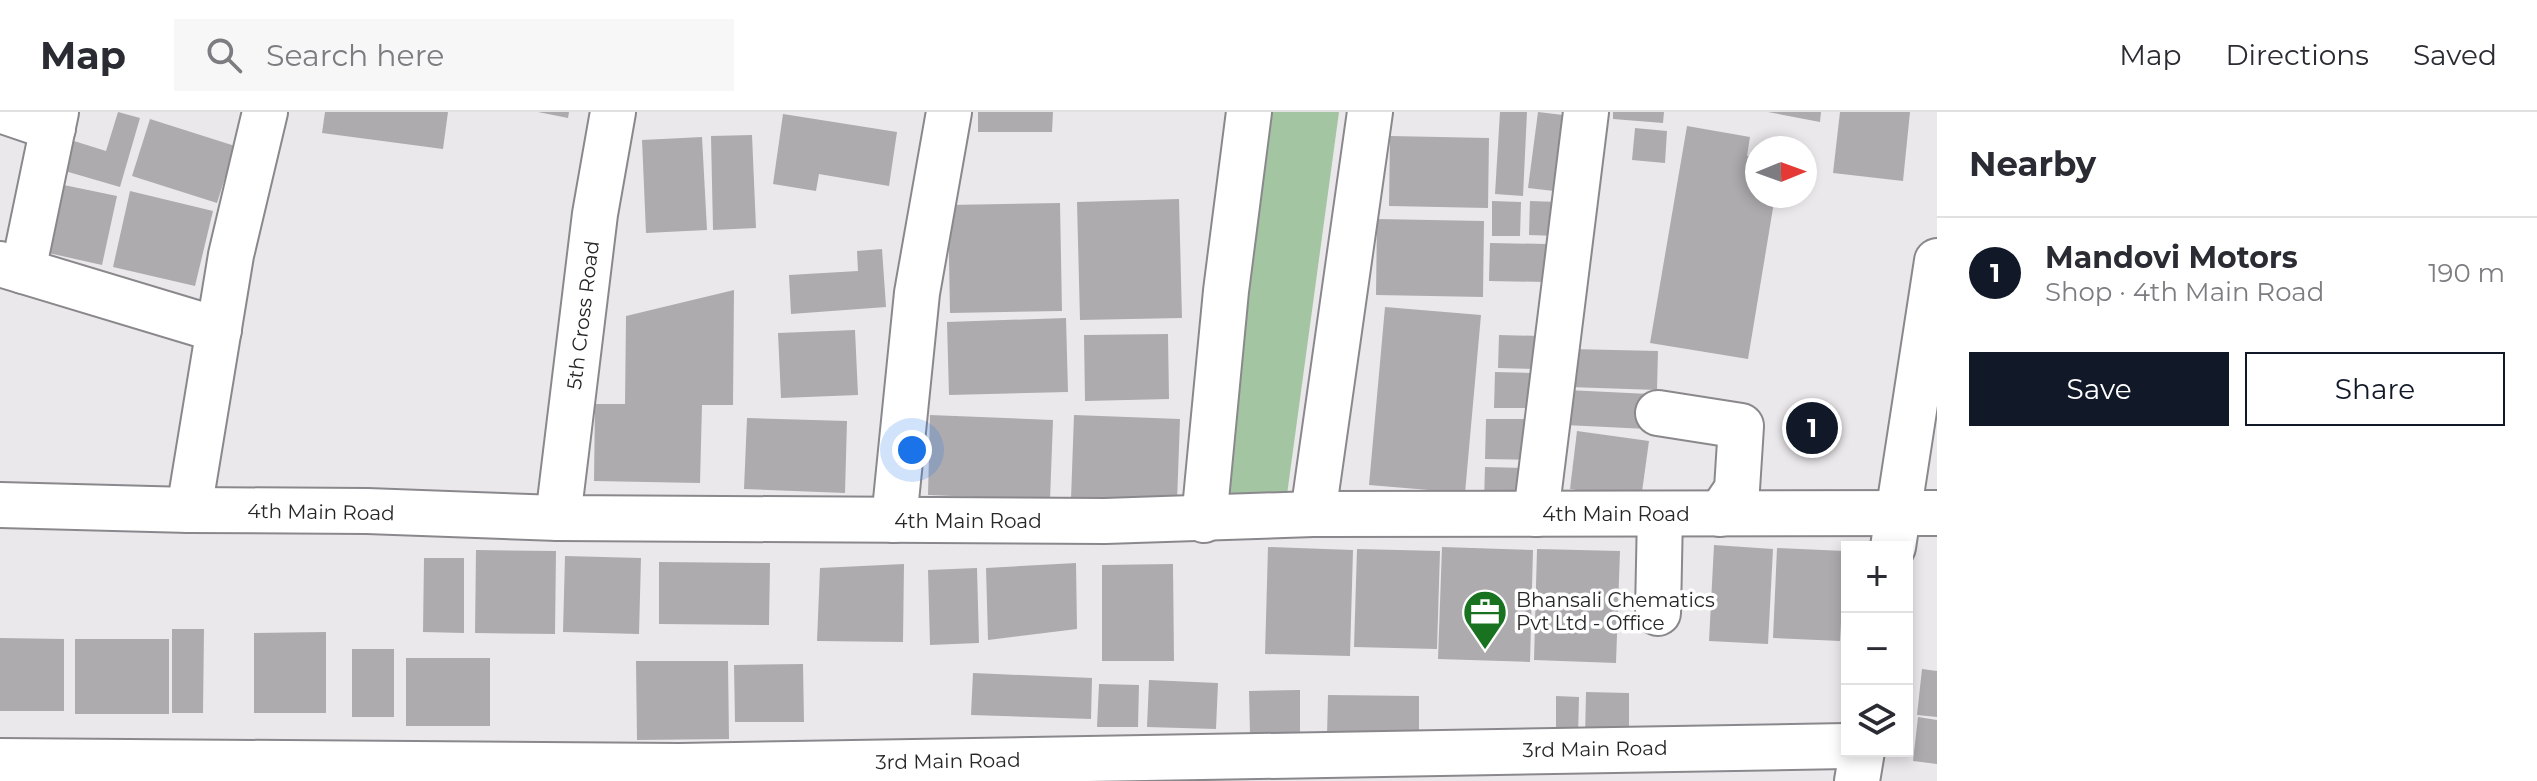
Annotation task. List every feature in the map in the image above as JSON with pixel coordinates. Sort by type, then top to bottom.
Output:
[{"type":"street","points":[[6,112],[54,120],[12,268],[219,330]]},
{"type":"street","points":[[189,510],[231,255],[265,112]]},
{"type":"street","name":"5th Cross Road","points":[[558,518],[595,214],[613,112]]},
{"type":"street","points":[[894,520],[917,293],[949,112]]},
{"type":"street","points":[[1204,520],[1226,291],[1249,112]]},
{"type":"street","points":[[1313,514],[1370,112]]},
{"type":"street","points":[[1536,514],[1586,112]]},
{"type":"street","points":[[1909,524],[1937,261]]},
{"type":"street","points":[[1658,413],[1743,410],[1737,489],[1720,514]]},
{"type":"street","name":"4th Main Road","points":[[0,505],[367,511],[558,518],[894,520],[1204,520],[1313,514],[1720,514],[1909,524]]},
{"type":"street","points":[[1658,613],[1660,514]]},
{"type":"street","name":"3rd Main Road","points":[[0,761],[679,774],[1535,765],[1841,746]]},
{"type":"street","points":[[1857,781],[1861,757]]},
{"type":"green space","points":[[1266,112],[1339,112],[1286,502],[1215,493]]},
{"type":"building","points":[[118,112],[140,118],[120,187],[65,171],[74,141],[106,151]]},
{"type":"building","points":[[325,112],[448,112],[443,149],[322,133]]},
{"type":"building","points":[[538,112],[569,112],[568,118]]},
{"type":"building","points":[[978,112],[1053,112],[1052,132],[978,132]]},
{"type":"building","points":[[1500,112],[1527,112],[1523,196],[1495,194]]},
{"type":"building","points":[[1538,112],[1563,115],[1554,191],[1528,188]]},
{"type":"building","points":[[1613,112],[1664,112],[1663,123],[1613,119]]},
{"type":"building","points":[[1768,112],[1821,112],[1820,122]]},
{"type":"building","points":[[1840,112],[1910,112],[1903,181],[1833,173]]},
{"type":"building","points":[[783,114],[897,132],[889,186],[819,174],[816,191],[773,184]]},
{"type":"building","points":[[150,119],[235,146],[217,203],[132,176]]},
{"type":"building","points":[[1687,126],[1745,136],[1745,208],[1773,208],[1748,359],[1650,343]]},
{"type":"building","points":[[1635,128],[1667,131],[1665,163],[1632,160]]},
{"type":"building","points":[[752,135],[756,228],[713,230],[711,136]]},
{"type":"building","points":[[1390,136],[1489,138],[1488,208],[1389,206]]},
{"type":"building","points":[[702,137],[707,230],[646,233],[642,140]]},
{"type":"building","points":[[59,184],[117,196],[102,265],[44,252]]},
{"type":"building","points":[[130,191],[213,211],[195,286],[113,267]]},
{"type":"building","points":[[1179,199],[1182,318],[1080,320],[1077,202]]},
{"type":"building","points":[[1492,201],[1521,202],[1520,236],[1492,236]]},
{"type":"building","points":[[1530,201],[1559,202],[1558,236],[1529,235]]},
{"type":"building","points":[[1060,203],[1062,311],[950,313],[948,205]]},
{"type":"building","points":[[1377,219],[1484,221],[1483,297],[1376,295]]},
{"type":"building","points":[[1490,243],[1547,244],[1546,282],[1489,281]]},
{"type":"building","points":[[882,249],[886,307],[791,314],[789,275],[858,271],[857,251]]},
{"type":"building","points":[[734,290],[733,405],[702,405],[700,483],[594,481],[595,404],[625,404],[626,316]]},
{"type":"building","points":[[1385,307],[1481,315],[1465,493],[1369,485]]},
{"type":"building","points":[[1066,318],[1068,392],[949,395],[947,322]]},
{"type":"building","points":[[855,330],[858,395],[781,398],[778,333]]},
{"type":"building","points":[[1168,334],[1169,399],[1085,401],[1084,335]]},
{"type":"building","points":[[1499,335],[1540,336],[1539,369],[1498,368]]},
{"type":"building","points":[[1571,349],[1658,351],[1657,390],[1569,387]]},
{"type":"building","points":[[1495,372],[1532,373],[1531,408],[1494,408]]},
{"type":"building","points":[[1567,390],[1649,394],[1647,429],[1565,425]]},
{"type":"building","points":[[930,415],[1053,420],[1050,500],[928,495]]},
{"type":"building","points":[[1074,415],[1180,419],[1177,502],[1071,499]]},
{"type":"building","points":[[747,418],[847,421],[845,493],[744,489]]},
{"type":"building","points":[[1486,419],[1533,419],[1532,460],[1485,459]]},
{"type":"building","points":[[1577,431],[1649,441],[1641,499],[1570,489]]},
{"type":"building","points":[[1485,467],[1525,468],[1524,502],[1484,501]]},
{"type":"building","points":[[1714,545],[1773,549],[1768,644],[1709,641]]},
{"type":"building","points":[[1268,547],[1353,550],[1350,656],[1265,654]]},
{"type":"building","points":[[1442,547],[1533,550],[1530,662],[1438,659]]},
{"type":"building","points":[[1777,548],[1841,551],[1840,641],[1773,638]]},
{"type":"building","points":[[1357,549],[1440,551],[1437,649],[1354,647]]},
{"type":"building","points":[[1537,549],[1620,551],[1616,663],[1534,660]]},
{"type":"building","points":[[476,550],[556,551],[555,634],[475,633]]},
{"type":"building","points":[[565,556],[641,558],[639,634],[563,632]]},
{"type":"building","points":[[424,558],[464,558],[464,633],[423,632]]},
{"type":"building","points":[[659,562],[770,563],[769,625],[659,624]]},
{"type":"building","points":[[1076,563],[1077,629],[988,640],[986,568]]},
{"type":"building","points":[[904,564],[903,642],[817,641],[820,568]]},
{"type":"building","points":[[1173,564],[1174,661],[1102,661],[1102,565]]},
{"type":"building","points":[[977,568],[979,643],[930,645],[928,570]]},
{"type":"building","points":[[172,629],[204,629],[203,713],[172,713]]},
{"type":"building","points":[[326,632],[326,713],[254,713],[254,633]]},
{"type":"building","points":[[0,638],[64,639],[64,711],[0,711]]},
{"type":"building","points":[[75,639],[169,639],[169,714],[75,714]]},
{"type":"building","points":[[352,649],[394,649],[394,717],[352,717]]},
{"type":"building","points":[[406,658],[490,658],[490,726],[406,726]]},
{"type":"building","points":[[636,661],[728,661],[729,739],[637,740]]},
{"type":"building","points":[[803,664],[804,722],[735,722],[734,665]]},
{"type":"building","points":[[1922,669],[1937,671],[1937,717],[1917,715]]},
{"type":"building","points":[[973,673],[1092,678],[1091,719],[971,715]]},
{"type":"building","points":[[1149,680],[1218,683],[1216,729],[1147,727]]},
{"type":"building","points":[[1099,684],[1139,685],[1138,727],[1097,727]]},
{"type":"building","points":[[1300,690],[1300,733],[1250,734],[1249,691]]},
{"type":"building","points":[[1586,692],[1629,693],[1629,739],[1585,738]]},
{"type":"building","points":[[1328,695],[1419,696],[1419,738],[1327,736]]},
{"type":"building","points":[[1556,696],[1579,697],[1578,737],[1556,736]]},
{"type":"building","points":[[1918,717],[1937,720],[1937,764],[1913,761]]},
{"type":"place","name":"Mandovi Motors","points":[[1812,428]]},
{"type":"place","name":"Bhansali Chematics Pvt Ltd - Office","points":[[1485,651]]}]
